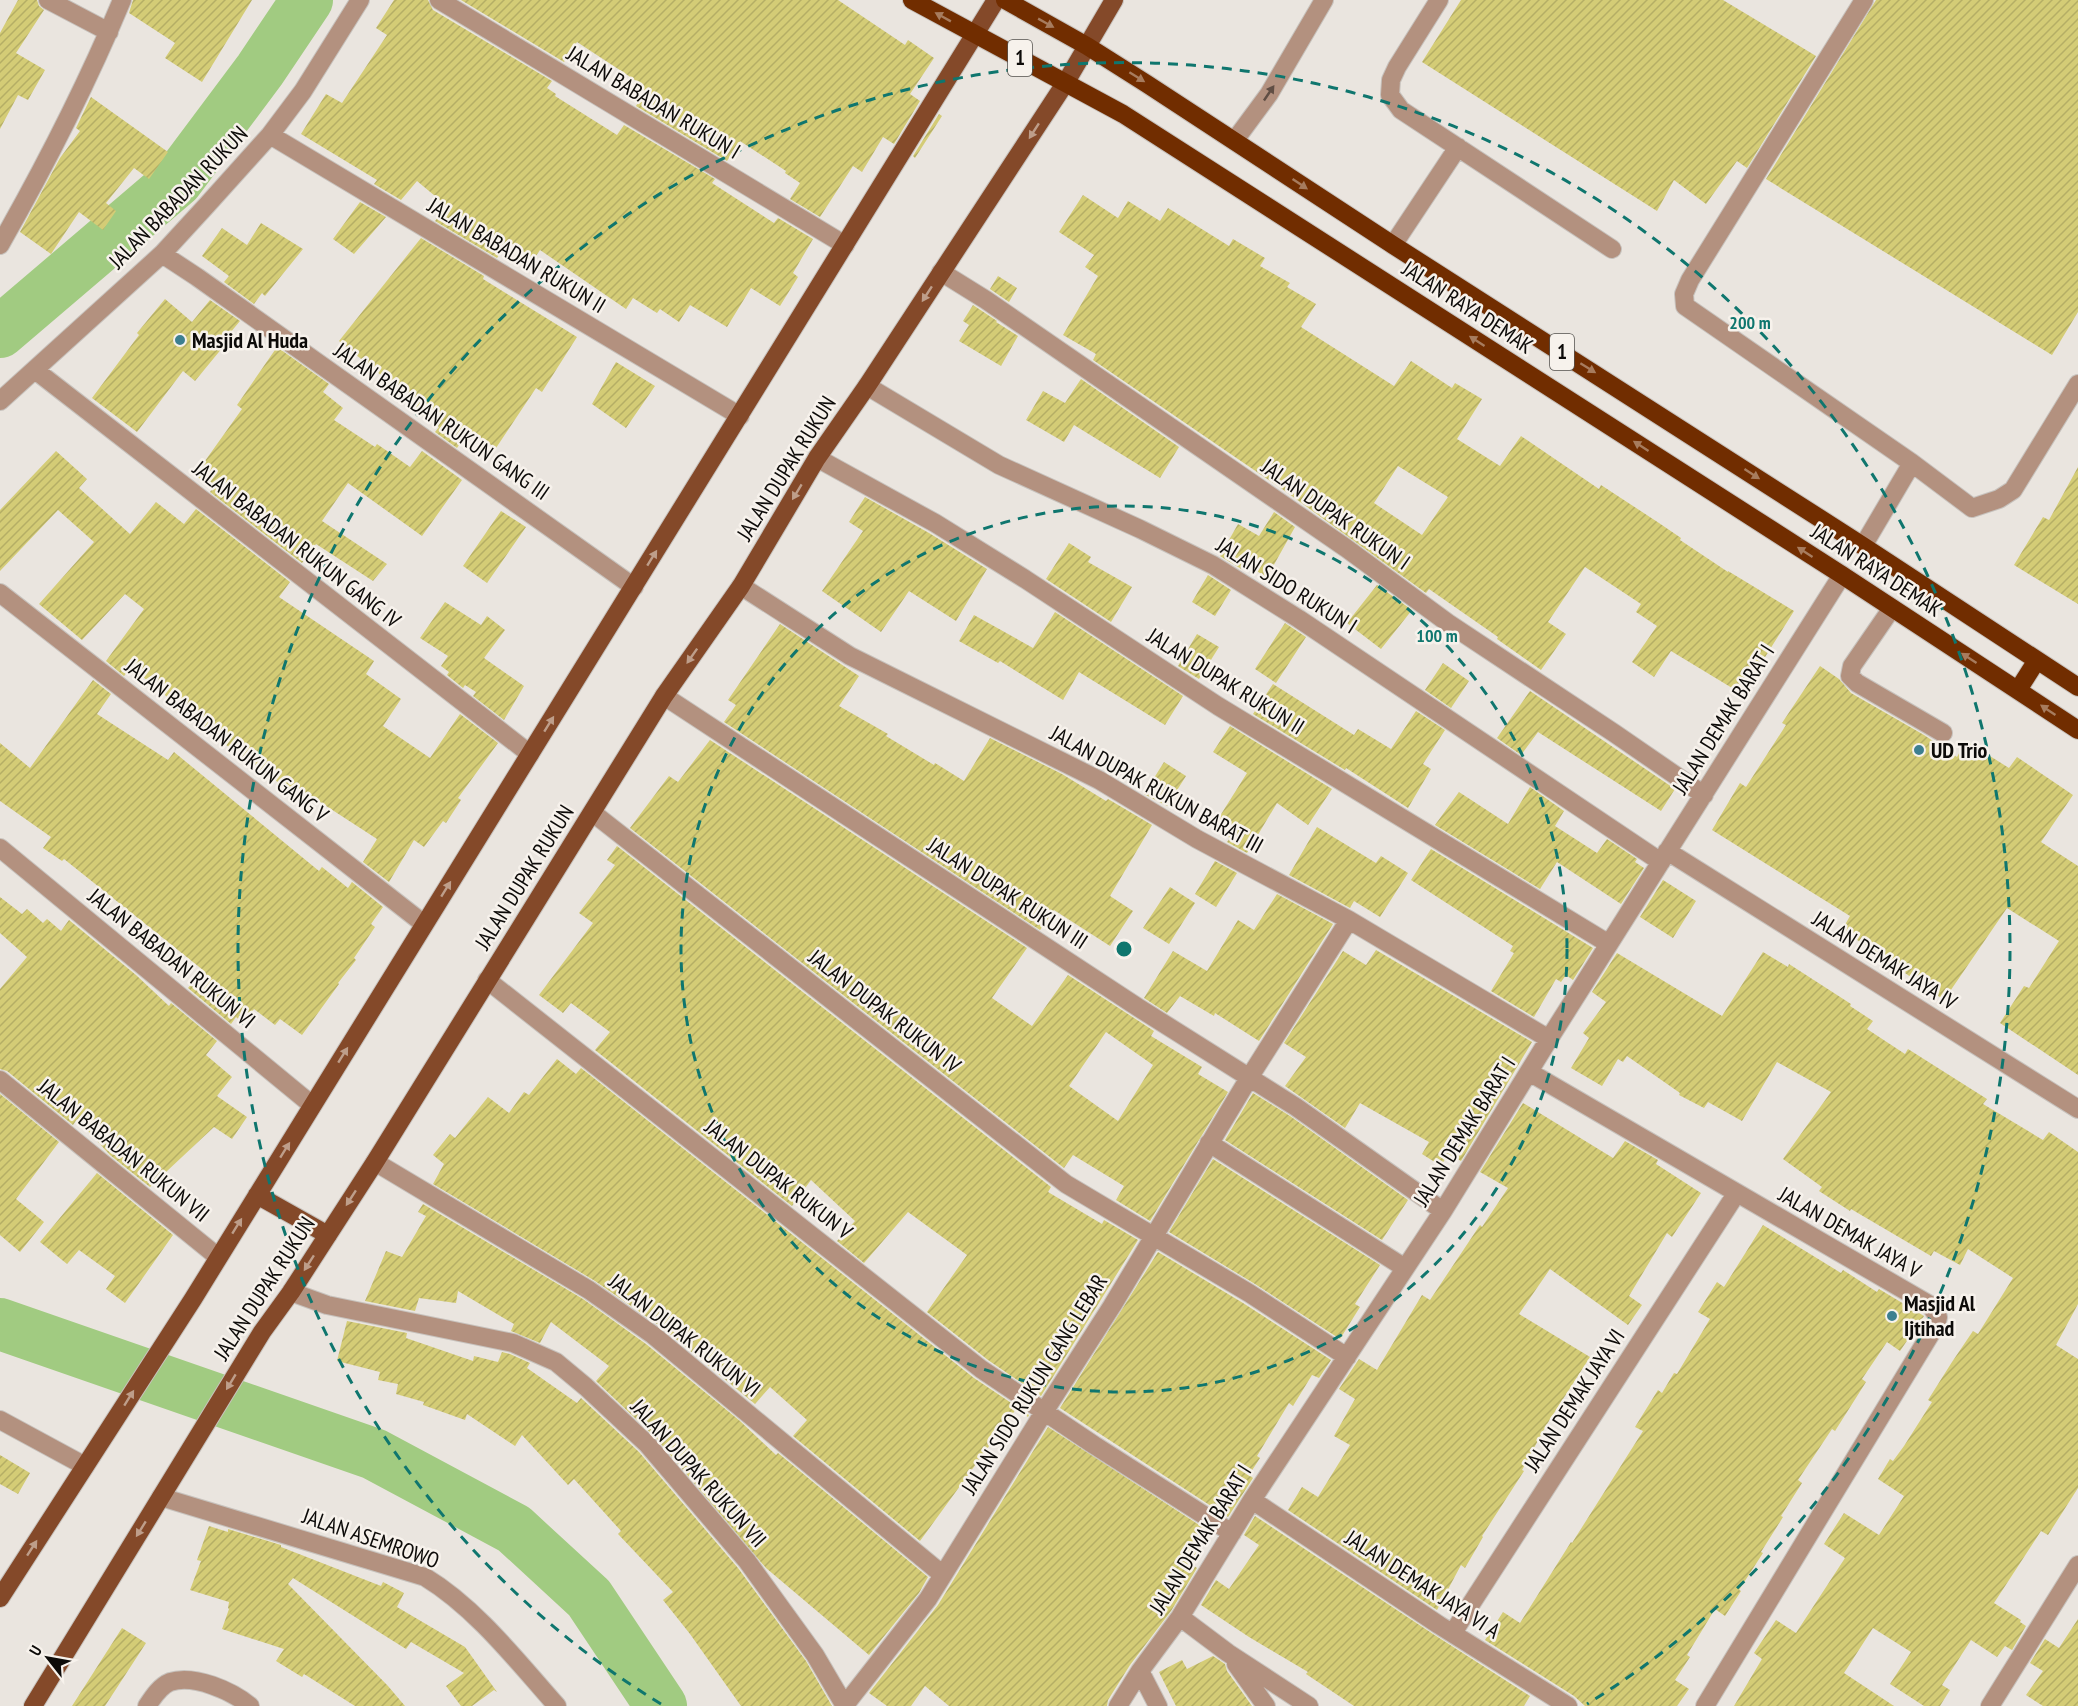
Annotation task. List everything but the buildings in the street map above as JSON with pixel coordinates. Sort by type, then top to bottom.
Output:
[{"type":"highway","name":"JALAN RAYA DEMAK","points":[[912,0],[1133,120],[1842,575],[2078,730]]},
{"type":"highway","name":"JALAN RAYA DEMAK","points":[[1005,0],[1087,46],[1235,140],[1393,245],[1863,546],[2078,687]]},
{"type":"highway","points":[[2018,690],[2037,660]]},
{"type":"main road","points":[[0,1598],[193,1299],[996,0]]},
{"type":"main road","name":"JALAN DUPAK RUKUN","points":[[33,1706],[262,1332],[291,1292],[375,1162],[664,696],[741,586],[817,458],[867,386],[1066,82],[1114,0]]},
{"type":"main road","points":[[256,1195],[328,1235]]},
{"type":"street","points":[[48,0],[109,32]]},
{"type":"street","points":[[0,245],[28,195],[109,32],[122,0]]},
{"type":"street","name":"JALAN BABADAN RUKUN","points":[[0,401],[162,254],[270,135],[303,91],[360,0]]},
{"type":"street","name":"JALAN BABADAN RUKUN I","points":[[439,0],[845,245]]},
{"type":"street","points":[[1235,140],[1269,94],[1324,0]]},
{"type":"street","points":[[1438,0],[1397,67],[1391,80],[1390,95],[1401,110],[1612,249]]},
{"type":"street","points":[[1864,0],[1690,280],[1684,294],[1685,306],[1912,463],[1972,508],[1999,500],[2013,490],[2078,384]]},
{"type":"street","name":"JALAN BABADAN RUKUN II","points":[[270,135],[740,416]]},
{"type":"street","points":[[1393,245],[1458,147]]},
{"type":"street","name":"JALAN BABADAN RUKUN GANG III","points":[[162,254],[634,587]]},
{"type":"street","name":"JALAN DUPAK RUKUN I","points":[[941,272],[986,300],[1152,417],[1327,534],[1448,623],[1704,795]]},
{"type":"street","name":"JALAN BABADAN RUKUN GANG IV","points":[[35,370],[530,754]]},
{"type":"street","name":"JALAN SIDO RUKUN I","points":[[867,386],[999,465],[1213,564],[1664,856]]},
{"type":"street","name":"JALAN DUPAK RUKUN II","points":[[817,458],[935,523],[1064,604],[1218,706],[1609,944]]},
{"type":"street","points":[[1863,546],[1912,463]]},
{"type":"street","name":"JALAN DEMAK BARAT I","points":[[1118,1706],[1140,1671],[1180,1617],[1252,1500],[1443,1211],[1549,1038],[1842,575]]},
{"type":"street","name":"JALAN DUPAK RUKUN BARAT III","points":[[741,586],[850,656],[1099,780],[1197,839],[1348,920],[1549,1038]]},
{"type":"street","name":"JALAN BABADAN RUKUN GANG V","points":[[0,593],[424,924]]},
{"type":"street","points":[[1892,608],[1852,666],[1850,676],[1857,683],[1943,733]]},
{"type":"street","name":"JALAN DUPAK RUKUN III","points":[[664,696],[1248,1078],[1296,1107],[1443,1211]]},
{"type":"street","name":"JALAN DUPAK RUKUN IV","points":[[593,813],[1066,1184],[1249,1293],[1347,1357]]},
{"type":"street","name":"JALAN BABADAN RUKUN VI","points":[[0,848],[312,1105]]},
{"type":"street","name":"JALAN DEMAK JAYA IV","points":[[1664,856],[2078,1109]]},
{"type":"street","name":"JALAN SIDO RUKUN GANG LEBAR","points":[[845,1706],[928,1599],[1112,1306],[1248,1078],[1348,920]]},
{"type":"street","name":"JALAN DUPAK RUKUN V","points":[[487,980],[981,1369],[1232,1533]]},
{"type":"street","name":"JALAN DEMAK JAYA V","points":[[1529,1072],[1930,1305],[1938,1317],[1930,1335],[1705,1706]]},
{"type":"street","name":"JALAN BABADAN RUKUN VII","points":[[0,1080],[218,1257]]},
{"type":"street","points":[[1209,1143],[1406,1268]]},
{"type":"street","name":"JALAN DUPAK RUKUN VI","points":[[375,1162],[589,1290],[653,1335],[943,1575]]},
{"type":"street","name":"JALAN DEMAK JAYA VI","points":[[1453,1633],[1736,1194]]},
{"type":"street","name":"JALAN DUPAK RUKUN VII","points":[[291,1292],[327,1305],[513,1343],[556,1362],[647,1444],[739,1552],[815,1655],[845,1706]]},
{"type":"street","points":[[0,1420],[85,1466]]},
{"type":"street","name":"JALAN ASEMROWO","points":[[161,1497],[425,1577],[448,1591],[476,1618],[557,1706]]},
{"type":"street","name":"JALAN DEMAK JAYA VI A","points":[[1252,1500],[1453,1633],[1569,1706]]},
{"type":"street","points":[[1990,1706],[2078,1565]]},
{"type":"street","points":[[1180,1617],[1228,1653],[1309,1706]]},
{"type":"street","points":[[1228,1653],[1266,1706]]},
{"type":"street","points":[[1140,1671],[1158,1706]]},
{"type":"street","points":[[147,1706],[168,1682],[189,1679],[239,1697],[250,1706]]},
{"type":"waterway","points":[[0,332],[177,181],[260,70],[307,0]]},
{"type":"waterway","points":[[0,1324],[374,1454],[514,1529],[589,1598],[661,1706]]},
{"type":"place","name":"Masjid Al Huda","points":[[180,340]]},
{"type":"place","name":"UD Trio","points":[[1919,750]]},
{"type":"place","name":"Masjid Al Ijtihad","points":[[1892,1316]]}]
